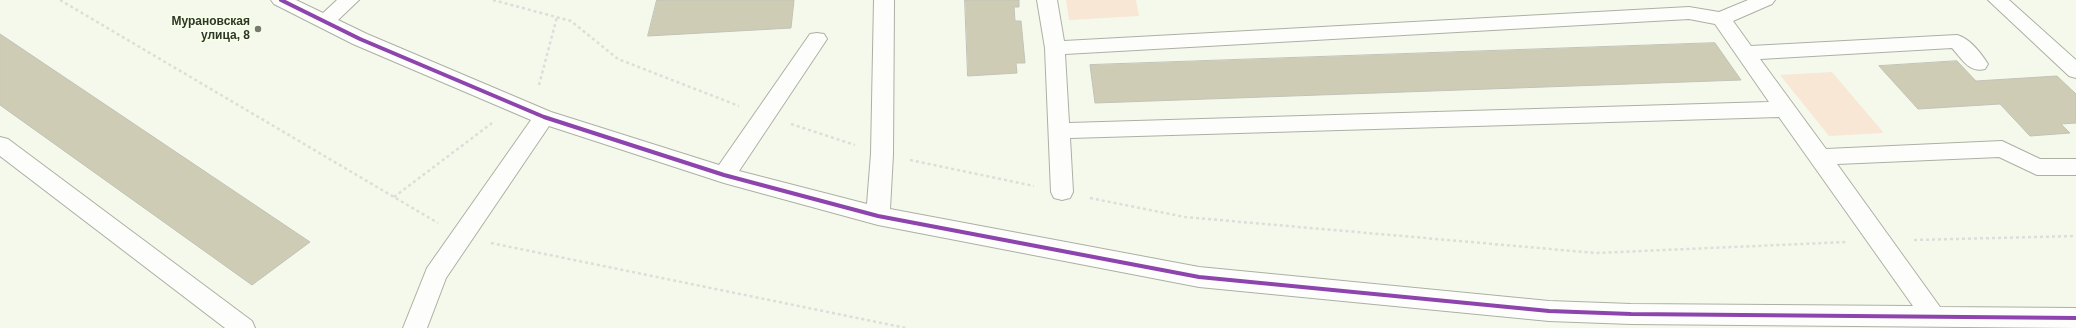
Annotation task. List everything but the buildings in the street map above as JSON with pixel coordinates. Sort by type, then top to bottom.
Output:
[{"type":"street","points":[[281,0],[324,22],[544,117],[724,174],[878,216],[1199,277],[1552,320],[1631,314],[2076,318]]},
{"type":"street","points":[[324,22],[350,0]]},
{"type":"street","points":[[878,216],[882,154],[884,0]]},
{"type":"street","points":[[1048,0],[1055,48],[1062,192]]},
{"type":"street","points":[[1721,19],[1765,0]]},
{"type":"street","points":[[1998,0],[2076,71]]},
{"type":"street","points":[[1055,48],[1684,7],[1721,19],[1934,317]]},
{"type":"street","points":[[724,174],[817,39]]},
{"type":"street","points":[[1745,53],[1957,41],[1978,64]]},
{"type":"street","points":[[1060,132],[1785,109]]},
{"type":"street","points":[[415,328],[435,275],[544,117]]},
{"type":"street","points":[[0,145],[243,328]]},
{"type":"street","points":[[1821,157],[2002,148],[2037,167],[2076,167]]},
{"type":"path","points":[[493,0],[571,21],[618,59],[765,116],[882,154],[1185,216],[1596,253],[1879,241],[2076,236]]},
{"type":"path","points":[[538,84],[557,17]]},
{"type":"path","points":[[394,197],[492,122]]},
{"type":"shaded area","points":[[1066,0],[1136,0],[1139,16],[1069,20]]},
{"type":"shaded area","points":[[1832,72],[1883,133],[1829,136],[1780,75]]},
{"type":"transit line","points":[[281,0],[360,39],[544,117],[724,175],[878,216],[1199,277],[1549,311],[1631,314],[2076,318]]},
{"type":"place","name":"Мурановская улица, 8","points":[[258,29]]}]
